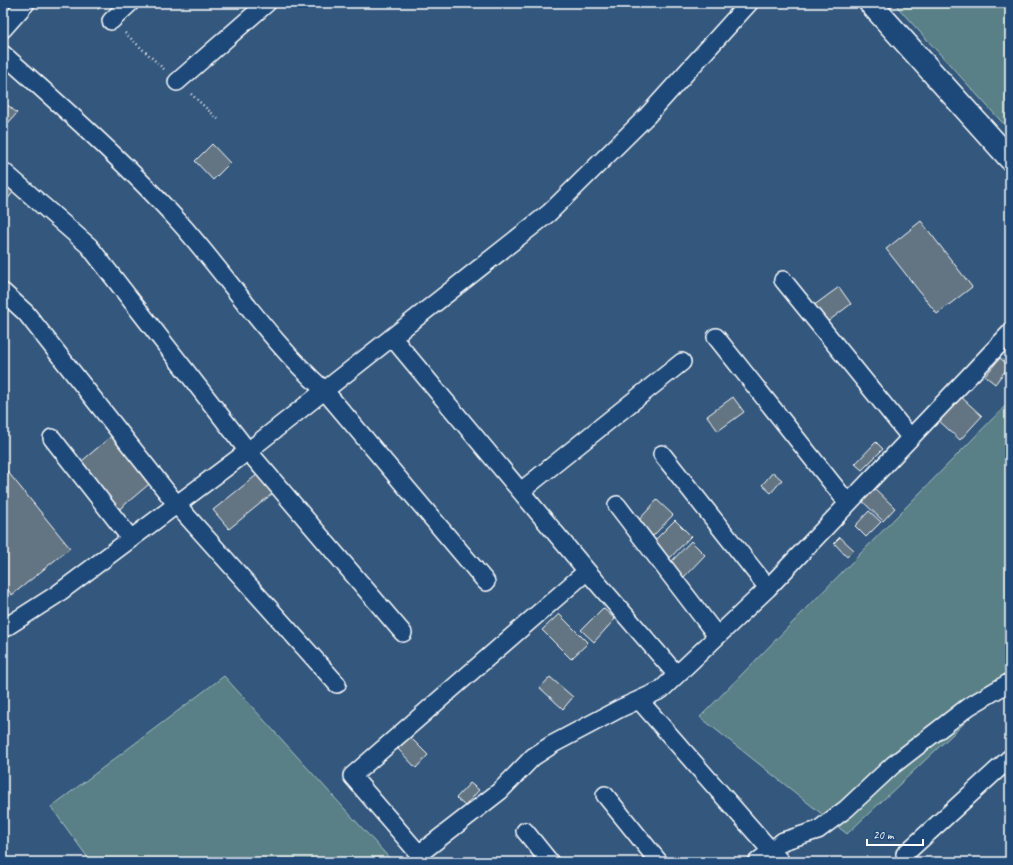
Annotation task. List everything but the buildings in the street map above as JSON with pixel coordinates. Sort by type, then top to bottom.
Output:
[{"type":"street","points":[[3,29],[26,3]]},
{"type":"street","points":[[111,21],[130,3]]},
{"type":"street","points":[[178,82],[267,3]]},
{"type":"street","points":[[3,629],[56,595],[248,451],[549,213],[647,116],[749,3]]},
{"type":"street","points":[[870,3],[1010,158]]},
{"type":"street","points":[[3,54],[99,138],[180,223],[299,368],[324,390],[486,582]]},
{"type":"street","points":[[3,171],[89,246],[248,451],[403,633]]},
{"type":"street","points":[[784,280],[910,436]]},
{"type":"street","points":[[3,292],[26,313],[177,505],[337,684]]},
{"type":"street","points":[[587,571],[352,776],[419,854],[500,791],[533,757],[560,740],[661,690],[768,588],[910,436],[1010,333]]},
{"type":"street","points":[[392,337],[587,571],[677,675]]},
{"type":"street","points":[[716,337],[848,502]]},
{"type":"street","points":[[521,490],[682,362]]},
{"type":"street","points":[[52,438],[131,539]]},
{"type":"street","points":[[662,454],[768,588]]},
{"type":"street","points":[[617,506],[717,636]]},
{"type":"street","points":[[757,862],[776,856],[783,841],[818,830],[846,809],[893,765],[968,707],[1010,682]]},
{"type":"street","points":[[640,700],[776,856]]},
{"type":"street","points":[[905,854],[1010,758]]},
{"type":"street","points":[[604,795],[660,862]]},
{"type":"street","points":[[525,831],[550,862]]},
{"type":"path","points":[[92,3],[218,119]]},
{"type":"green space","points":[[895,3],[1010,3],[1010,131],[899,9]]},
{"type":"green space","points":[[1010,401],[1010,680],[847,834],[700,717]]},
{"type":"green space","points":[[224,676],[393,862],[91,862],[51,807]]}]
